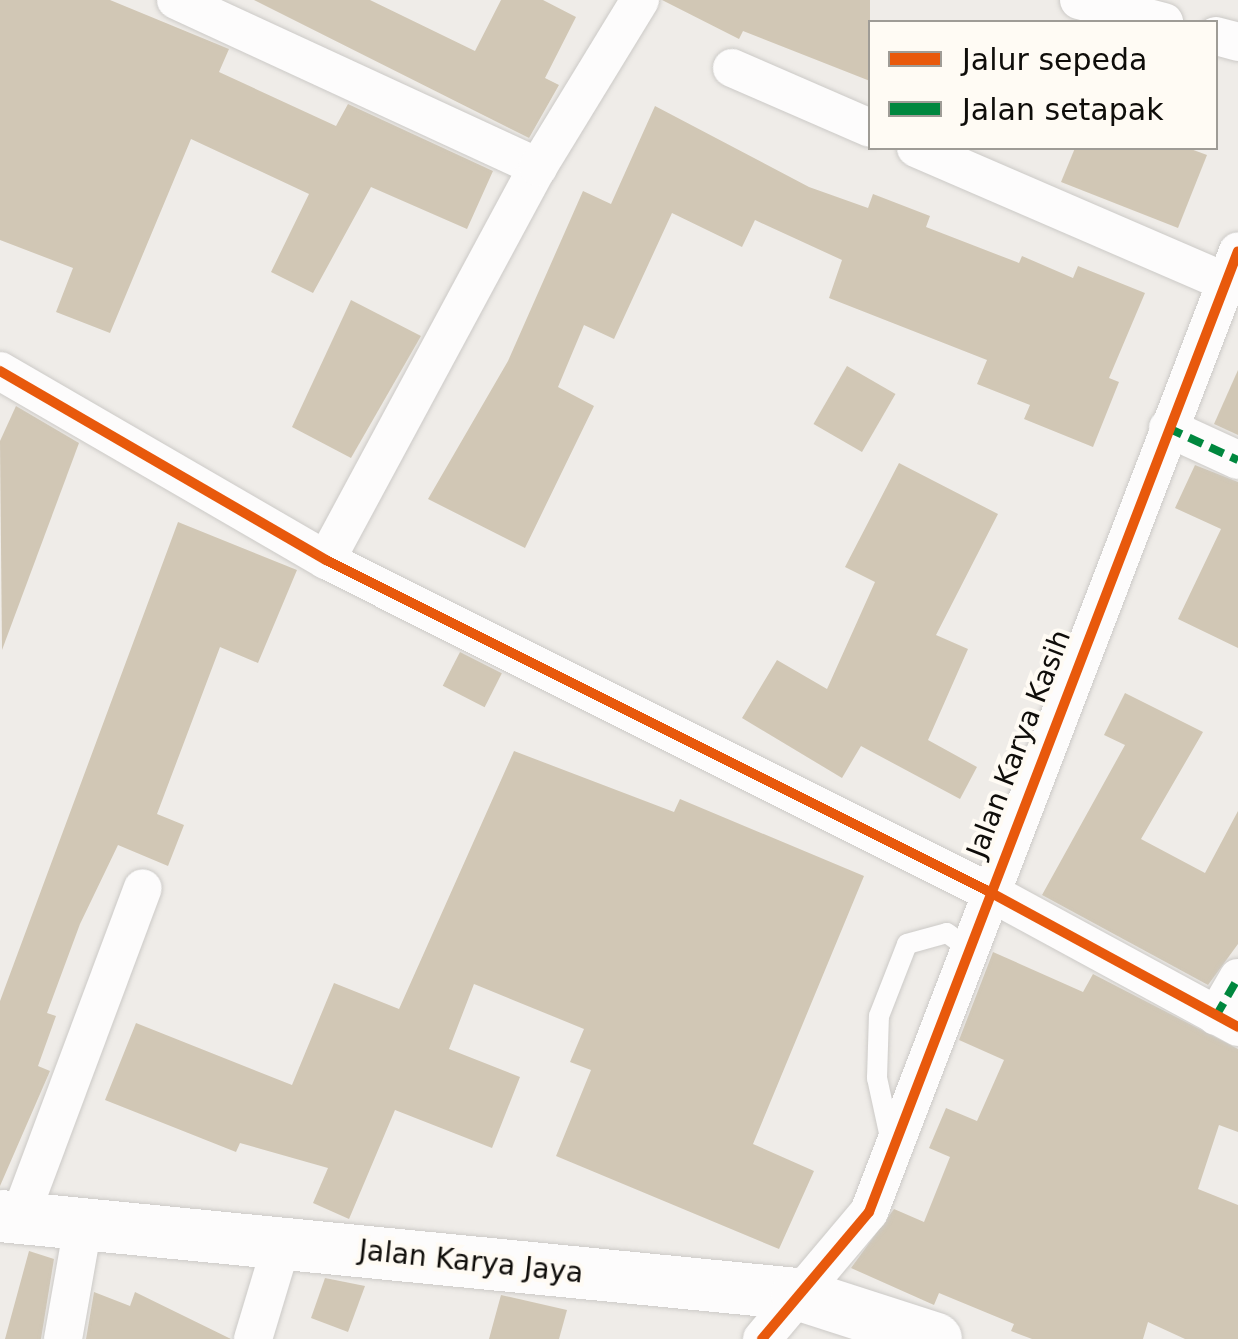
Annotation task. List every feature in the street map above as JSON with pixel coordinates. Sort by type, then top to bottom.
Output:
[{"type":"main road","name":"Jalan Karya Jaya","points":[[10,1218],[798,1294],[936,1339]]},
{"type":"street","points":[[176,0],[538,168]]},
{"type":"street","points":[[326,560],[538,168],[640,0]]},
{"type":"street","points":[[1079,0],[1156,20]]},
{"type":"street","points":[[732,68],[868,127]]},
{"type":"street","points":[[920,150],[1229,293]]},
{"type":"street","name":"Jalan Karya Kasih","points":[[762,1339],[869,1212],[969,949],[986,890],[1168,428],[1229,293]]},
{"type":"street","points":[[0,371],[326,560],[986,890],[1227,1022],[1238,978]]},
{"type":"street","points":[[1168,428],[1238,460]]},
{"type":"street","points":[[10,1218],[143,888]]},
{"type":"street","points":[[63,1339],[83,1226]]},
{"type":"street","points":[[253,1339],[282,1243]]},
{"type":"lane","points":[[892,1148],[877,1078],[879,1031],[900,962],[907,944],[947,934],[969,949]]},
{"type":"building","points":[[0,0],[110,0],[229,49],[219,72],[336,126],[348,104],[493,171],[467,229],[371,187],[313,293],[271,272],[309,194],[191,139],[110,333],[56,312],[73,268],[0,240]]},
{"type":"building","points":[[254,0],[370,0],[475,51],[501,0],[543,0],[576,17],[545,78],[559,85],[529,138]]},
{"type":"building","points":[[662,0],[870,0],[868,80],[743,31],[739,39]]},
{"type":"building","points":[[655,106],[809,187],[868,208],[873,194],[930,216],[926,227],[1019,263],[1022,256],[1073,278],[1078,266],[1145,293],[1109,378],[1119,382],[1093,447],[1024,419],[1030,405],[977,384],[987,360],[829,298],[842,260],[755,220],[742,247],[672,213],[614,339],[584,325],[558,387],[594,406],[525,548],[428,499],[508,361],[583,191],[611,204]]},
{"type":"building","points":[[1074,150],[1193,150],[1207,155],[1178,228],[1061,182]]},
{"type":"building","points":[[351,300],[421,336],[351,458],[292,427]]},
{"type":"building","points":[[847,366],[895,394],[862,452],[814,424]]},
{"type":"building","points":[[1238,370],[1238,435],[1214,424]]},
{"type":"building","points":[[16,406],[79,443],[2,650],[0,441]]},
{"type":"building","points":[[899,463],[998,514],[936,635],[968,649],[928,740],[977,767],[960,799],[861,746],[842,778],[742,718],[777,660],[827,689],[875,582],[845,567]]},
{"type":"building","points":[[1195,465],[1238,482],[1238,648],[1178,619],[1221,529],[1175,508]]},
{"type":"building","points":[[178,522],[297,570],[258,663],[220,647],[157,814],[184,825],[168,866],[118,845],[80,924],[47,1013],[56,1016],[38,1066],[50,1071],[0,1186],[0,1001]]},
{"type":"building","points":[[460,652],[502,673],[485,707],[443,686]]},
{"type":"building","points":[[1125,693],[1203,732],[1141,839],[1205,873],[1238,811],[1238,944],[1208,985],[1042,895],[1125,745],[1104,735]]},
{"type":"building","points":[[514,751],[674,812],[680,799],[864,876],[753,1144],[814,1171],[779,1249],[556,1156],[591,1070],[570,1062],[584,1029],[474,984],[449,1049],[520,1077],[492,1148],[395,1110],[349,1219],[313,1203],[328,1168],[240,1143],[236,1152],[105,1100],[136,1023],[292,1085],[334,983],[399,1009]]},
{"type":"building","points":[[993,952],[1083,992],[1093,974],[1238,1049],[1238,1132],[1219,1125],[1198,1189],[1238,1205],[1238,1339],[1185,1339],[1148,1322],[1143,1339],[1032,1339],[1011,1331],[1014,1324],[939,1293],[934,1305],[851,1268],[894,1209],[924,1222],[950,1157],[929,1148],[946,1108],[977,1121],[1004,1060],[959,1040]]},
{"type":"building","points":[[29,1251],[54,1259],[41,1339],[5,1339]]},
{"type":"building","points":[[325,1278],[365,1286],[348,1332],[311,1318]]},
{"type":"building","points":[[94,1292],[130,1306],[135,1292],[231,1339],[86,1339]]},
{"type":"building","points":[[501,1295],[567,1310],[559,1339],[489,1339]]},
{"type":"marked path","points":[[1168,428],[1238,460]]},
{"type":"marked path","points":[[1216,1016],[1238,978]]},
{"type":"cycle path","points":[[762,1339],[869,1212],[1238,251]]},
{"type":"cycle path","points":[[0,371],[326,560],[986,890],[1238,1027]]}]
